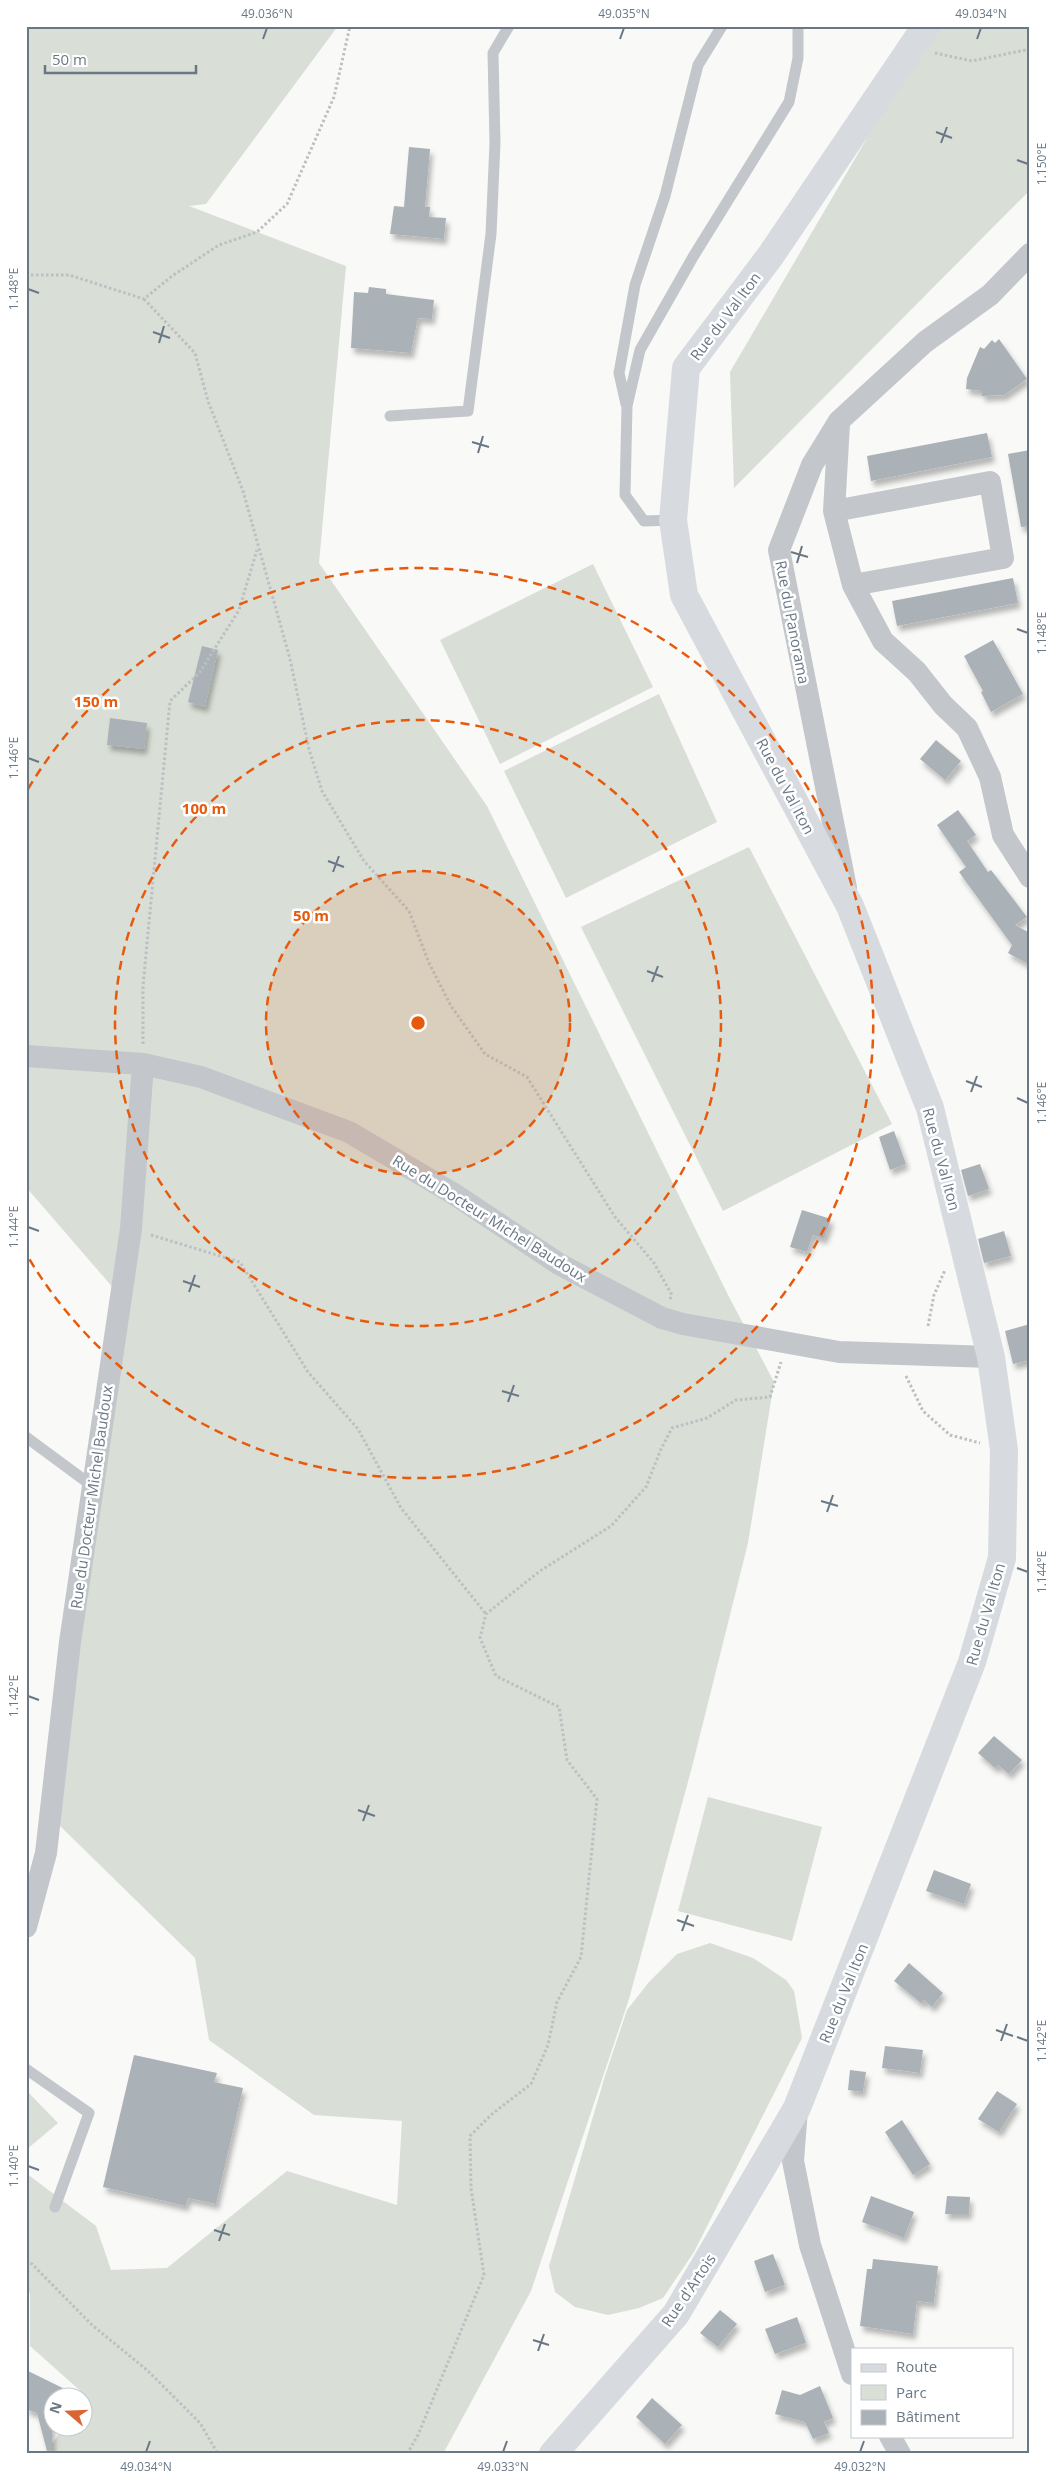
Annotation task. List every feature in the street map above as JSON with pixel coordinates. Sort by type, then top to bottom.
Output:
[{"type":"street","name":"Rue du Val Iton","points":[[851,2371],[817,2272],[798,2186],[793,2161],[797,2108],[972,1662],[1002,1558],[1004,1450],[992,1357],[930,1108],[850,906],[684,595],[673,520],[686,368],[771,254],[923,33]]},
{"type":"street","name":"Rue du Panorama","points":[[850,906],[779,550],[812,465],[839,420],[925,342],[990,295],[1030,254]]},
{"type":"street","points":[[839,420],[834,511],[853,585],[883,641],[917,672],[943,705],[967,728],[990,777],[1004,835],[1030,877]]},
{"type":"street","points":[[834,511],[990,482],[1003,558],[853,585]]},
{"type":"street","name":"Rue du Docteur Michel Baudoux","points":[[26,1056],[143,1064],[201,1077],[349,1132],[454,1194],[559,1264],[662,1318],[839,1352],[992,1357]]},
{"type":"street","name":"Rue du Docteur Michel Baudoux","points":[[26,1927],[46,1853],[70,1642],[131,1229],[143,1064]]},
{"type":"street","name":"Rue d'Artois","points":[[553,2454],[676,2314],[797,2108]]},
{"type":"street","points":[[757,2178],[767,2173],[780,2174],[798,2186]]},
{"type":"street","points":[[891,2438],[900,2454]]},
{"type":"lane","points":[[390,416],[468,411],[491,234],[495,143],[493,53],[509,26]]},
{"type":"lane","points":[[627,406],[619,373],[635,285],[665,196],[698,65],[722,26]]},
{"type":"lane","points":[[673,520],[644,521],[626,495],[627,406],[640,350],[693,257],[789,102],[798,58],[798,26]]},
{"type":"lane","points":[[26,1437],[92,1486]]},
{"type":"lane","points":[[26,2069],[89,2113],[55,2206]]},
{"type":"path","points":[[144,299],[172,276],[219,245],[257,232],[287,204],[334,97],[350,26]]},
{"type":"path","points":[[923,33],[937,54],[972,61],[1030,49]]},
{"type":"path","points":[[26,275],[69,275],[144,299],[195,353],[208,402],[243,491],[290,660],[309,749],[322,791],[364,861],[409,911],[429,963],[451,1006],[485,1054],[527,1077],[615,1217],[654,1263],[672,1295],[662,1318]]},
{"type":"path","points":[[143,1064],[143,986],[170,701],[200,672],[238,610],[258,548]]},
{"type":"path","points":[[131,1229],[240,1262],[308,1372],[358,1429],[402,1508],[486,1614]]},
{"type":"path","points":[[928,1326],[934,1295],[947,1264],[964,1247]]},
{"type":"path","points":[[407,2454],[418,2436],[484,2275],[471,2188],[470,2136],[492,2114],[531,2084],[548,2045],[557,2002],[581,1956],[593,1858],[598,1799],[566,1760],[558,1706],[496,1676],[480,1638],[486,1614],[540,1571],[610,1526],[646,1487],[661,1449],[672,1428],[707,1418],[736,1400],[770,1397],[786,1342]]},
{"type":"path","points":[[898,1374],[907,1376],[923,1411],[950,1434],[1004,1450]]},
{"type":"path","points":[[26,2261],[32,2264],[92,2325],[147,2370],[200,2423],[218,2454]]},
{"type":"green space","points":[[26,26],[338,26],[206,204],[189,206],[346,266],[319,563],[487,806],[728,1295],[774,1382],[748,1543],[692,1767],[629,1999],[531,2291],[443,2454],[45,2454],[56,2438],[92,2438],[92,2388],[77,2388],[30,2346],[30,2293],[26,2290],[26,2173],[96,2226],[111,2270],[167,2268],[287,2171],[397,2205],[402,2121],[314,2115],[209,2040],[195,1958],[59,1825],[115,1290],[26,1187]]},
{"type":"green space","points":[[912,26],[1030,26],[1030,190],[734,488],[730,372],[866,140]]},
{"type":"green space","points":[[593,564],[653,687],[500,764],[440,640]]},
{"type":"green space","points":[[659,694],[717,822],[566,898],[504,771]]},
{"type":"green space","points":[[749,847],[892,1124],[723,1211],[581,927]]},
{"type":"green space","points":[[708,1797],[822,1827],[792,1941],[678,1911]]},
{"type":"green space","points":[[710,1943],[753,1958],[786,1980],[794,1991],[802,2038],[694,2252],[663,2298],[639,2308],[608,2315],[575,2307],[555,2292],[549,2266],[605,2076],[627,2010],[649,1982],[677,1954]]},
{"type":"green space","points":[[26,2090],[58,2123],[26,2150]]},
{"type":"building","points":[[409,147],[430,149],[425,207],[430,207],[429,217],[446,218],[444,239],[390,234],[394,206],[404,207]]},
{"type":"building","points":[[369,287],[386,289],[386,294],[434,300],[432,319],[418,318],[411,353],[351,348],[354,292],[368,293]]},
{"type":"building","points":[[999,339],[1027,379],[1004,395],[982,396],[982,391],[966,389],[967,378],[980,347],[984,349],[992,340],[995,343]]},
{"type":"building","points":[[987,433],[992,457],[871,481],[867,456]]},
{"type":"building","points":[[1030,450],[1030,526],[1021,527],[1008,454]]},
{"type":"building","points":[[1013,578],[1018,603],[897,626],[892,601]]},
{"type":"building","points":[[993,640],[1023,694],[991,712],[981,692],[983,691],[964,656]]},
{"type":"building","points":[[202,646],[218,650],[205,707],[188,702]]},
{"type":"building","points":[[110,718],[147,723],[144,749],[107,745]]},
{"type":"building","points":[[936,740],[961,761],[945,780],[920,759]]},
{"type":"building","points":[[958,810],[976,835],[967,841],[988,872],[991,870],[1027,917],[1015,925],[1030,933],[1030,965],[1008,953],[1012,945],[959,872],[966,867],[937,825]]},
{"type":"building","points":[[894,1131],[906,1164],[890,1170],[879,1137]]},
{"type":"building","points":[[980,1164],[989,1189],[968,1196],[961,1170]]},
{"type":"building","points":[[802,1210],[831,1219],[824,1239],[813,1235],[807,1252],[790,1247]]},
{"type":"building","points":[[1004,1231],[1011,1256],[984,1263],[978,1239]]},
{"type":"building","points":[[1030,1324],[1030,1360],[1013,1364],[1005,1331]]},
{"type":"building","points":[[994,1736],[1022,1760],[1009,1774],[998,1765],[995,1768],[978,1753]]},
{"type":"building","points":[[934,1870],[971,1884],[964,1904],[926,1891]]},
{"type":"building","points":[[909,1963],[943,1993],[932,2007],[924,2000],[921,2003],[894,1981]]},
{"type":"building","points":[[885,2046],[923,2050],[920,2073],[882,2068]]},
{"type":"building","points":[[134,2055],[217,2073],[214,2082],[243,2088],[216,2204],[188,2198],[186,2206],[103,2187]]},
{"type":"building","points":[[850,2070],[866,2072],[863,2092],[848,2090]]},
{"type":"building","points":[[997,2091],[1017,2104],[999,2132],[978,2119]]},
{"type":"building","points":[[902,2120],[930,2164],[913,2175],[885,2132]]},
{"type":"building","points":[[871,2196],[914,2212],[904,2238],[862,2222]]},
{"type":"building","points":[[947,2196],[970,2197],[969,2214],[945,2214]]},
{"type":"building","points":[[773,2254],[785,2285],[765,2292],[754,2261]]},
{"type":"building","points":[[873,2259],[938,2266],[934,2303],[917,2301],[913,2334],[860,2326],[867,2269],[872,2269]]},
{"type":"building","points":[[720,2310],[737,2324],[718,2347],[700,2333]]},
{"type":"building","points":[[797,2317],[806,2343],[775,2354],[765,2329]]},
{"type":"building","points":[[26,2370],[63,2388],[42,2388],[42,2432],[37,2413],[26,2409]]},
{"type":"building","points":[[820,2386],[833,2418],[824,2422],[829,2433],[813,2439],[805,2422],[775,2414],[782,2390],[800,2395]]},
{"type":"building","points":[[652,2398],[682,2425],[665,2444],[636,2417]]},
{"type":"building","points":[[44,2438],[52,2438],[52,2450],[47,2451]]}]
